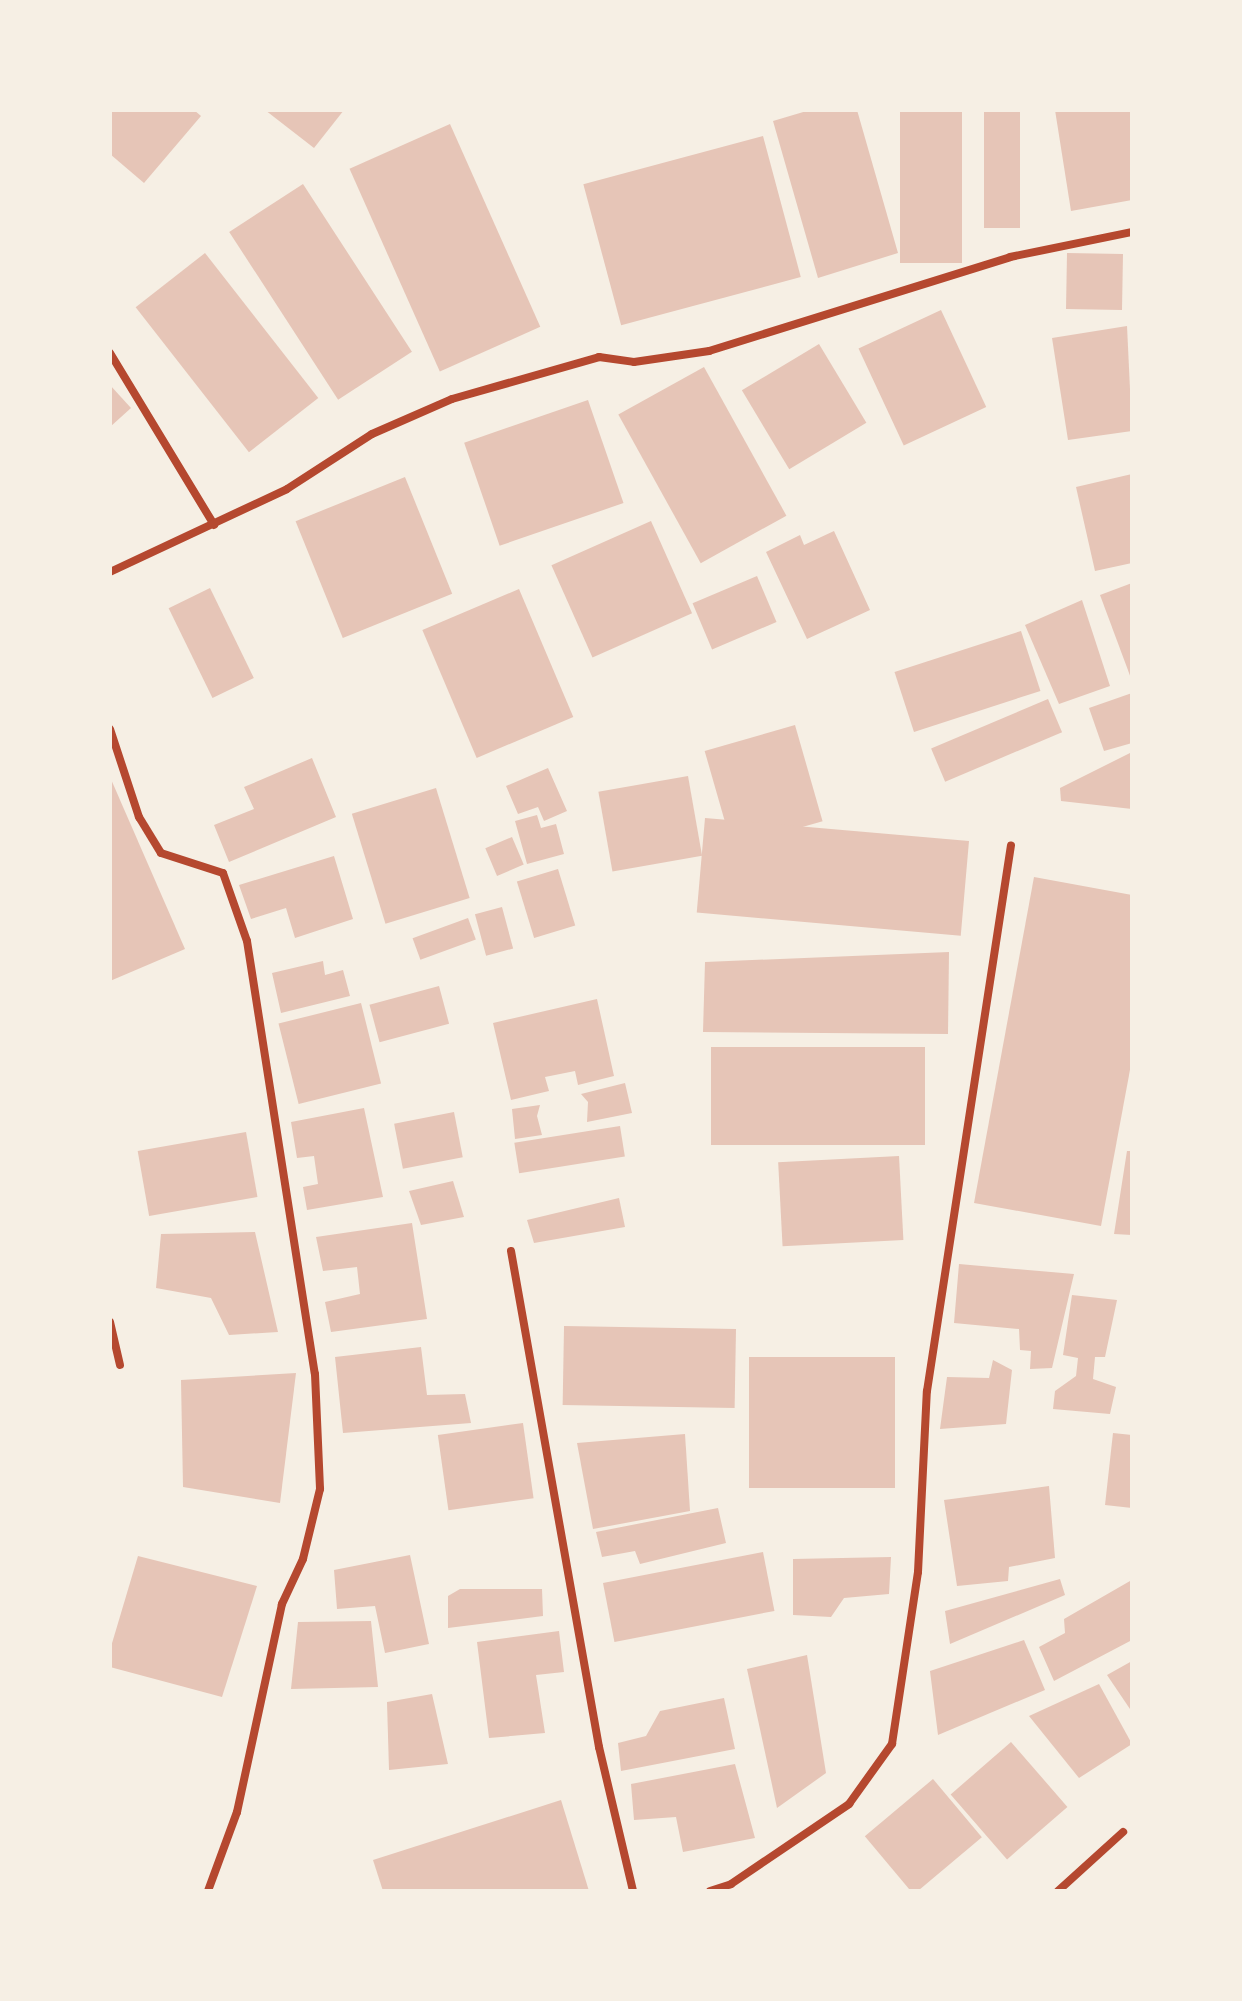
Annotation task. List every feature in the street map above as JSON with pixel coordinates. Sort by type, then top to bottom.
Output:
[{"type":"street","points":[[110,572],[287,489],[372,434],[452,399],[599,357],[634,362],[709,351],[1010,257],[1132,232]]},
{"type":"street","points":[[110,353],[214,525]]},
{"type":"street","points":[[110,729],[139,817],[161,853],[223,873],[247,941],[315,1374],[320,1489],[303,1559],[282,1604],[237,1812],[208,1891]]},
{"type":"street","points":[[710,1891],[731,1884],[849,1804],[892,1744],[918,1572],[927,1391],[1011,845]]},
{"type":"street","points":[[511,1251],[599,1747],[633,1891]]},
{"type":"street","points":[[110,1322],[120,1365]]},
{"type":"street","points":[[1058,1891],[1123,1832]]},
{"type":"building","points":[[110,110],[194,110],[201,116],[144,183],[110,154]]},
{"type":"building","points":[[265,110],[344,110],[314,148]]},
{"type":"building","points":[[810,110],[857,110],[898,253],[818,278],[773,121]]},
{"type":"building","points":[[900,110],[962,110],[962,263],[900,263]]},
{"type":"building","points":[[984,110],[1020,110],[1020,228],[984,228]]},
{"type":"building","points":[[1055,110],[1130,110],[1132,200],[1071,211]]},
{"type":"building","points":[[450,124],[540,327],[440,372],[350,169]]},
{"type":"building","points":[[763,136],[801,277],[621,325],[583,184]]},
{"type":"building","points":[[303,184],[412,352],[338,400],[229,232]]},
{"type":"building","points":[[205,253],[318,398],[249,452],[136,307]]},
{"type":"building","points":[[1067,253],[1123,254],[1122,310],[1066,309]]},
{"type":"building","points":[[941,310],[986,407],[904,445],[859,348]]},
{"type":"building","points":[[1127,326],[1132,431],[1068,440],[1052,338]]},
{"type":"building","points":[[819,344],[866,423],[789,469],[742,390]]},
{"type":"building","points":[[704,367],[786,516],[701,563],[618,415]]},
{"type":"building","points":[[110,385],[131,408],[110,427]]},
{"type":"building","points":[[588,400],[623,503],[500,546],[464,443]]},
{"type":"building","points":[[1132,474],[1132,563],[1095,571],[1076,487]]},
{"type":"building","points":[[405,477],[452,594],[343,638],[296,521]]},
{"type":"building","points":[[651,521],[692,613],[593,658],[551,565]]},
{"type":"building","points":[[834,531],[870,610],[807,639],[766,552],[800,535],[804,545]]},
{"type":"building","points":[[757,576],[777,622],[712,649],[693,603]]},
{"type":"building","points":[[1132,583],[1132,681],[1100,595]]},
{"type":"building","points":[[210,588],[254,678],[212,698],[169,608]]},
{"type":"building","points":[[519,589],[573,717],[477,758],[422,630]]},
{"type":"building","points":[[1082,600],[1110,686],[1059,704],[1025,625]]},
{"type":"building","points":[[1021,631],[1040,691],[914,732],[895,672]]},
{"type":"building","points":[[1132,693],[1132,743],[1104,751],[1089,708]]},
{"type":"building","points":[[1048,699],[1062,732],[945,782],[931,749]]},
{"type":"building","points":[[795,725],[823,821],[732,847],[705,751]]},
{"type":"building","points":[[1132,752],[1132,809],[1061,801],[1060,788]]},
{"type":"building","points":[[312,758],[336,817],[229,862],[214,825],[254,809],[244,787]]},
{"type":"building","points":[[548,768],[567,811],[544,821],[538,807],[518,814],[506,786]]},
{"type":"building","points":[[688,776],[702,856],[612,872],[598,792]]},
{"type":"building","points":[[110,777],[185,949],[110,981]]},
{"type":"building","points":[[436,788],[470,898],[385,924],[352,814]]},
{"type":"building","points":[[537,815],[541,828],[556,824],[564,854],[527,864],[515,821]]},
{"type":"building","points":[[705,818],[969,841],[961,936],[697,913]]},
{"type":"building","points":[[512,837],[524,865],[497,876],[485,848]]},
{"type":"building","points":[[334,856],[353,919],[295,938],[286,908],[251,919],[239,885]]},
{"type":"building","points":[[558,869],[575,925],[534,938],[517,882]]},
{"type":"building","points":[[1034,877],[1132,895],[1132,1059],[1101,1226],[974,1203]]},
{"type":"building","points":[[502,907],[513,949],[486,956],[475,914]]},
{"type":"building","points":[[468,918],[476,940],[420,960],[413,938]]},
{"type":"building","points":[[949,952],[948,1034],[703,1032],[705,962]]},
{"type":"building","points":[[323,961],[325,975],[343,970],[350,996],[281,1013],[272,973]]},
{"type":"building","points":[[439,986],[449,1024],[380,1042],[369,1005]]},
{"type":"building","points":[[597,999],[614,1076],[578,1085],[575,1071],[545,1077],[549,1091],[511,1100],[493,1023]]},
{"type":"building","points":[[361,1003],[381,1084],[299,1104],[279,1024]]},
{"type":"building","points":[[711,1047],[925,1047],[925,1145],[711,1145]]},
{"type":"building","points":[[625,1083],[632,1113],[587,1122],[588,1102],[581,1094]]},
{"type":"building","points":[[540,1105],[537,1116],[542,1135],[515,1139],[512,1109]]},
{"type":"building","points":[[364,1108],[383,1197],[307,1210],[303,1187],[318,1184],[314,1156],[297,1158],[291,1122]]},
{"type":"building","points":[[454,1112],[463,1157],[403,1169],[394,1124]]},
{"type":"building","points":[[620,1126],[625,1157],[519,1173],[514,1143]]},
{"type":"building","points":[[246,1132],[257,1197],[149,1216],[138,1151]]},
{"type":"building","points":[[1127,1151],[1132,1151],[1132,1235],[1114,1234]]},
{"type":"building","points":[[899,1156],[903,1240],[783,1246],[778,1162]]},
{"type":"building","points":[[453,1181],[464,1217],[421,1225],[409,1191]]},
{"type":"building","points":[[619,1198],[625,1227],[534,1243],[527,1220]]},
{"type":"building","points":[[412,1223],[427,1319],[331,1332],[325,1302],[360,1294],[357,1267],[323,1271],[316,1237]]},
{"type":"building","points":[[255,1232],[278,1332],[229,1335],[211,1298],[156,1288],[161,1234]]},
{"type":"building","points":[[959,1264],[1074,1274],[1052,1368],[1030,1369],[1031,1351],[1020,1350],[1019,1329],[954,1323]]},
{"type":"building","points":[[1072,1295],[1117,1300],[1105,1357],[1095,1357],[1093,1379],[1116,1387],[1110,1414],[1053,1409],[1055,1391],[1076,1376],[1078,1358],[1063,1355]]},
{"type":"building","points":[[564,1326],[736,1329],[735,1408],[563,1405]]},
{"type":"building","points":[[421,1347],[427,1395],[465,1394],[471,1423],[343,1433],[335,1357]]},
{"type":"building","points":[[749,1357],[895,1357],[895,1488],[749,1488]]},
{"type":"building","points":[[993,1360],[1012,1370],[1006,1424],[940,1429],[947,1377],[989,1378]]},
{"type":"building","points":[[296,1373],[280,1503],[183,1487],[181,1380]]},
{"type":"building","points":[[523,1423],[534,1498],[448,1510],[438,1435]]},
{"type":"building","points":[[1113,1433],[1132,1435],[1132,1508],[1105,1505]]},
{"type":"building","points":[[685,1434],[690,1511],[593,1529],[577,1443]]},
{"type":"building","points":[[1049,1486],[1055,1558],[1009,1567],[1008,1581],[957,1586],[944,1500]]},
{"type":"building","points":[[718,1508],[726,1543],[640,1564],[635,1551],[602,1557],[596,1532]]},
{"type":"building","points":[[763,1552],[774,1611],[614,1642],[603,1583]]},
{"type":"building","points":[[410,1555],[429,1644],[385,1653],[375,1606],[337,1609],[334,1570]]},
{"type":"building","points":[[138,1556],[257,1586],[222,1697],[110,1667],[110,1650]]},
{"type":"building","points":[[891,1557],[889,1594],[844,1598],[831,1617],[793,1615],[793,1559]]},
{"type":"building","points":[[1060,1579],[1065,1595],[950,1644],[945,1611]]},
{"type":"building","points":[[1130,1581],[1132,1640],[1054,1681],[1039,1647],[1065,1633],[1064,1619]]},
{"type":"building","points":[[460,1589],[542,1589],[543,1616],[448,1628],[448,1596]]},
{"type":"building","points":[[371,1621],[378,1687],[291,1689],[298,1622]]},
{"type":"building","points":[[559,1631],[564,1672],[536,1675],[545,1733],[489,1738],[477,1642]]},
{"type":"building","points":[[1024,1640],[1045,1690],[938,1735],[930,1671]]},
{"type":"building","points":[[807,1655],[826,1773],[777,1808],[747,1669]]},
{"type":"building","points":[[1132,1661],[1132,1712],[1107,1675]]},
{"type":"building","points":[[1099,1684],[1132,1744],[1079,1778],[1029,1716]]},
{"type":"building","points":[[432,1694],[448,1764],[389,1770],[387,1702]]},
{"type":"building","points":[[724,1698],[735,1749],[621,1771],[618,1743],[646,1736],[660,1711]]},
{"type":"building","points":[[1011,1742],[1067,1807],[1007,1859],[951,1794]]},
{"type":"building","points":[[735,1764],[755,1838],[683,1852],[676,1817],[634,1820],[631,1784]]},
{"type":"building","points":[[933,1779],[982,1837],[918,1891],[911,1891],[865,1836]]},
{"type":"building","points":[[561,1800],[589,1891],[383,1891],[373,1860]]}]
